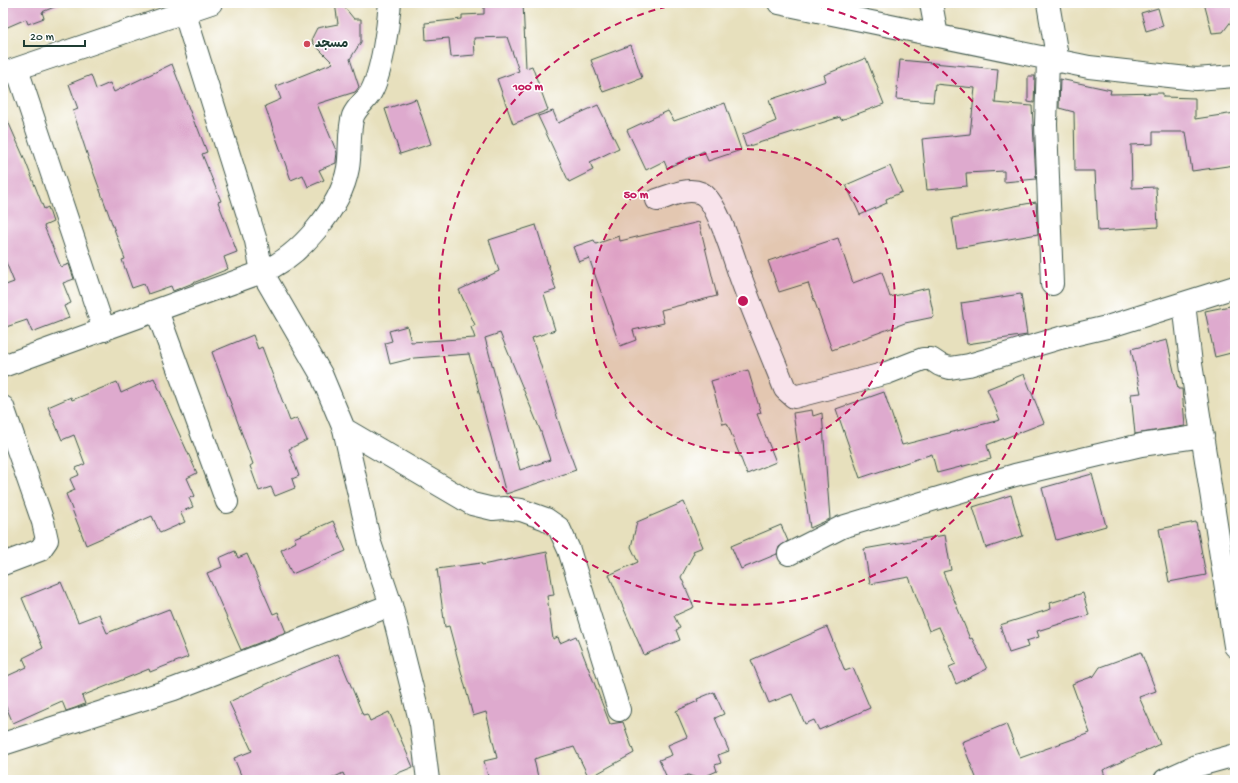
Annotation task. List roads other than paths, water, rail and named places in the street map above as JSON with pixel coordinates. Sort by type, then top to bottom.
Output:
[{"type":"street","points":[[104,330],[10,71],[211,3]]},
{"type":"street","points":[[3,366],[278,266],[313,234],[328,214],[345,181],[348,168],[353,118],[356,109],[370,92],[374,83],[381,60],[390,3]]},
{"type":"street","points":[[779,3],[821,7],[937,36],[1053,61],[1188,79],[1235,76]]},
{"type":"street","points":[[930,3],[937,36]]},
{"type":"street","points":[[1048,3],[1053,61],[1046,132],[1052,284]]},
{"type":"street","points":[[184,11],[256,241],[262,272],[321,374],[344,429],[370,543],[391,605],[421,724],[428,780]]},
{"type":"street","points":[[657,200],[693,190],[703,194],[715,211],[723,228],[741,280],[785,389],[794,397],[887,373],[923,359],[931,359],[940,365],[950,368],[969,364],[1060,338],[1107,327],[1235,287]]},
{"type":"street","points":[[1184,303],[1191,364],[1233,616],[1235,646]]},
{"type":"street","points":[[157,311],[226,502]]},
{"type":"street","points":[[3,406],[43,522],[47,540],[40,550],[3,564]]},
{"type":"street","points":[[344,429],[472,504],[493,509],[504,508],[521,510],[546,519],[559,528],[569,550],[619,710]]},
{"type":"street","points":[[789,554],[842,527],[1015,475],[1140,445],[1203,436]]},
{"type":"street","points":[[3,744],[174,689],[391,605]]},
{"type":"street","points":[[1165,780],[1196,766],[1234,759]]},
{"type":"place","name":"مسجد","points":[[307,44]]}]
